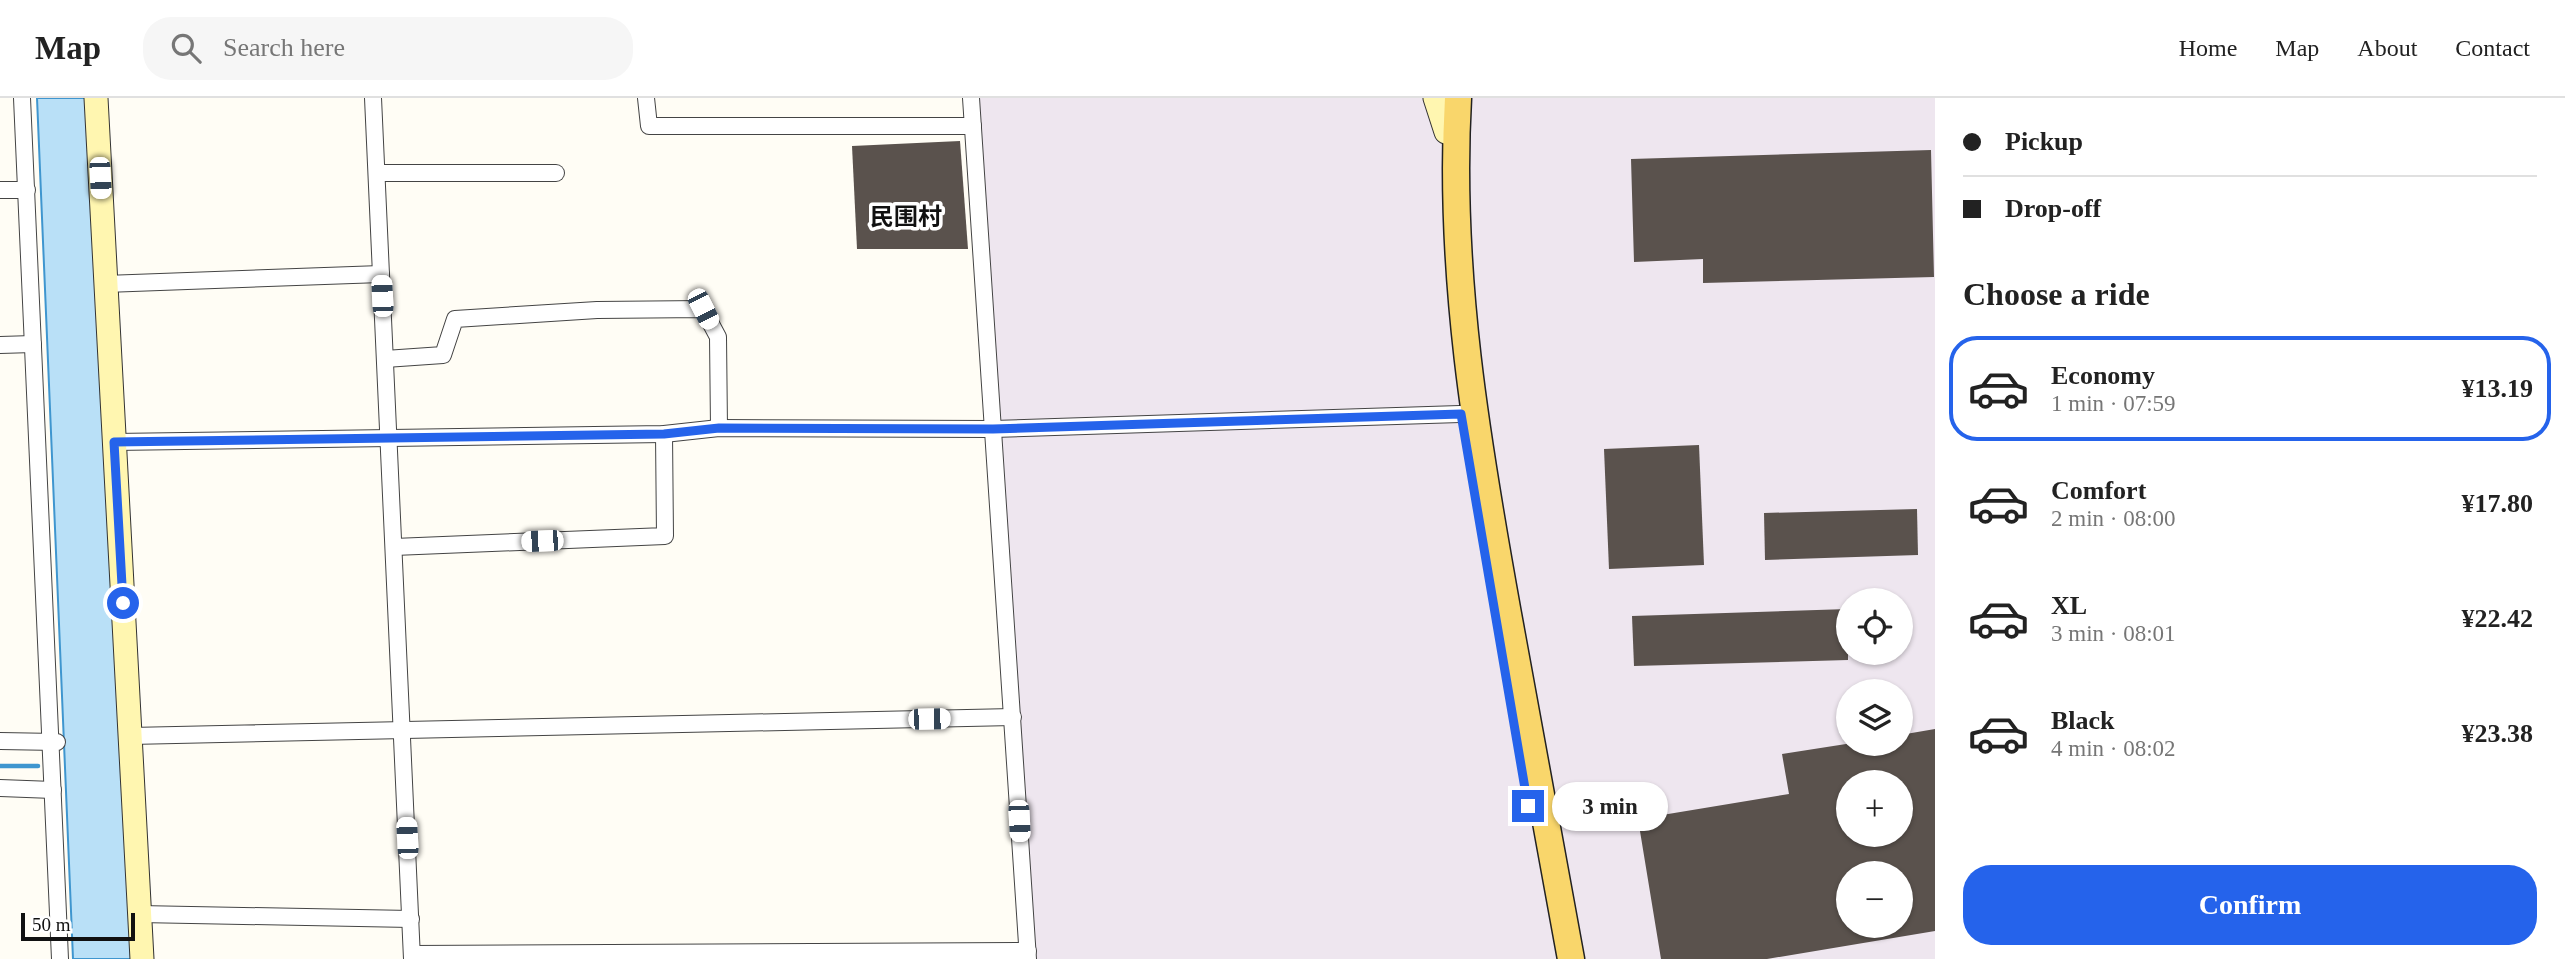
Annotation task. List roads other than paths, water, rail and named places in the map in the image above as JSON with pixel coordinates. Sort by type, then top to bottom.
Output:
[{"type":"main road","points":[[1450,98],[1446,132],[1445,225],[1456,387],[1557,959]]},
{"type":"main road","points":[[1458,98],[1458,255],[1462,318],[1475,427],[1571,959]]},
{"type":"street","points":[[22,98],[54,742],[53,790],[60,959]]},
{"type":"street","points":[[96,98],[142,959]]},
{"type":"street","points":[[373,98],[412,956],[1028,955],[971,98]]},
{"type":"street","points":[[646,98],[649,126],[973,126]]},
{"type":"street","points":[[1435,98],[1446,132]]},
{"type":"street","points":[[377,173],[556,173]]},
{"type":"street","points":[[0,190],[26,190]]},
{"type":"street","points":[[106,284],[381,274]]},
{"type":"street","points":[[385,359],[443,355],[455,319],[597,310],[703,309],[718,337],[719,428]]},
{"type":"street","points":[[0,345],[33,344]]},
{"type":"street","points":[[114,442],[664,434],[719,428],[993,429],[1461,414]]},
{"type":"street","points":[[394,547],[665,536],[664,434]]},
{"type":"street","points":[[130,736],[1013,717]]},
{"type":"street","points":[[0,741],[54,742]]},
{"type":"street","points":[[0,788],[53,790]]},
{"type":"street","points":[[139,914],[411,919]]},
{"type":"water","points":[[37,98],[92,98],[131,959],[73,959]]},
{"type":"waterway","points":[[0,766],[38,766]]},
{"type":"district","name":"民围村","points":[[906,217]]}]
